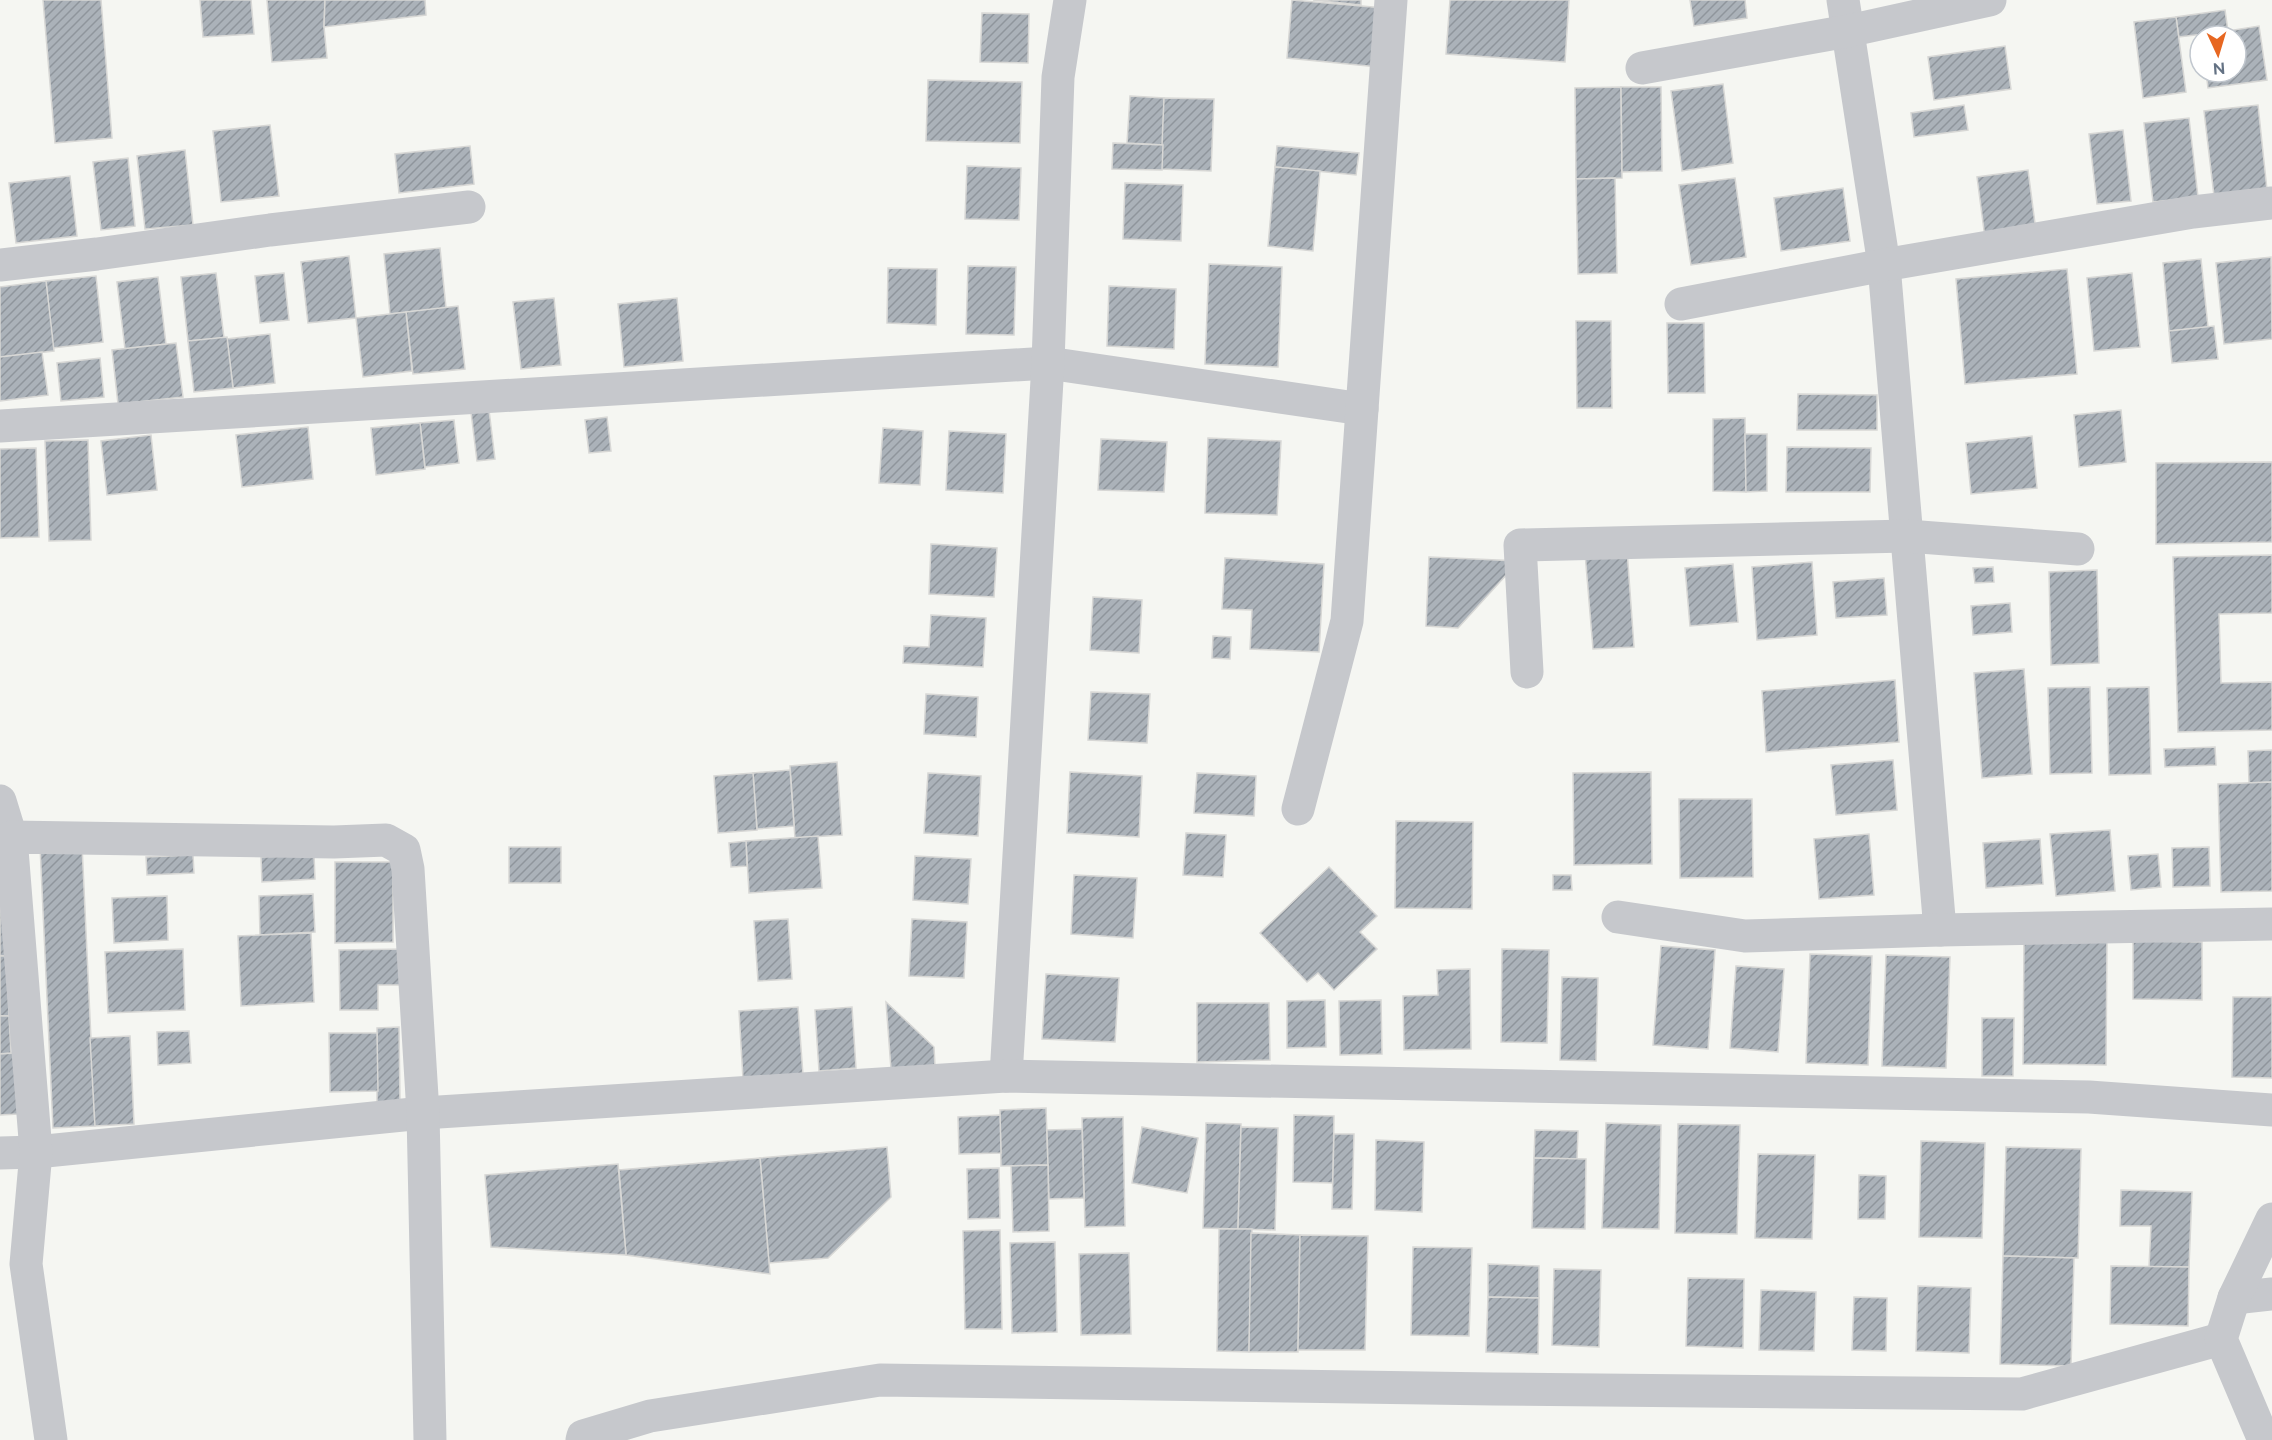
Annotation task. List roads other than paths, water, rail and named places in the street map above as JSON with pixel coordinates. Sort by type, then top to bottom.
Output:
[{"type":"street","points":[[1006,1076],[1048,363],[1058,76],[1070,0]]},
{"type":"street","points":[[1298,809],[1347,621],[1391,0]]},
{"type":"street","points":[[1642,68],[1846,16],[1990,0]]},
{"type":"street","points":[[1846,16],[1884,265],[1940,930]]},
{"type":"street","points":[[1681,304],[1884,265],[2193,212],[2272,203]]},
{"type":"street","points":[[0,265],[469,207]]},
{"type":"street","points":[[0,426],[1048,363],[1362,409]]},
{"type":"street","points":[[1527,672],[1520,545],[1907,536],[2078,549]]},
{"type":"street","points":[[0,801],[11,837],[36,1152],[26,1264],[51,1440]]},
{"type":"street","points":[[11,837],[334,842],[386,840],[404,850],[408,869],[423,1113],[430,1440]]},
{"type":"street","points":[[1618,917],[1744,936],[2272,924]]},
{"type":"street","points":[[0,1153],[36,1152],[423,1113],[1006,1076],[2089,1097],[2272,1110]]},
{"type":"street","points":[[2264,1440],[2221,1339],[2234,1298],[2272,1219]]},
{"type":"street","points":[[2234,1298],[2272,1294]]},
{"type":"street","points":[[582,1440],[583,1436],[650,1416],[880,1380],[1518,1390],[2022,1394],[2221,1339]]}]
